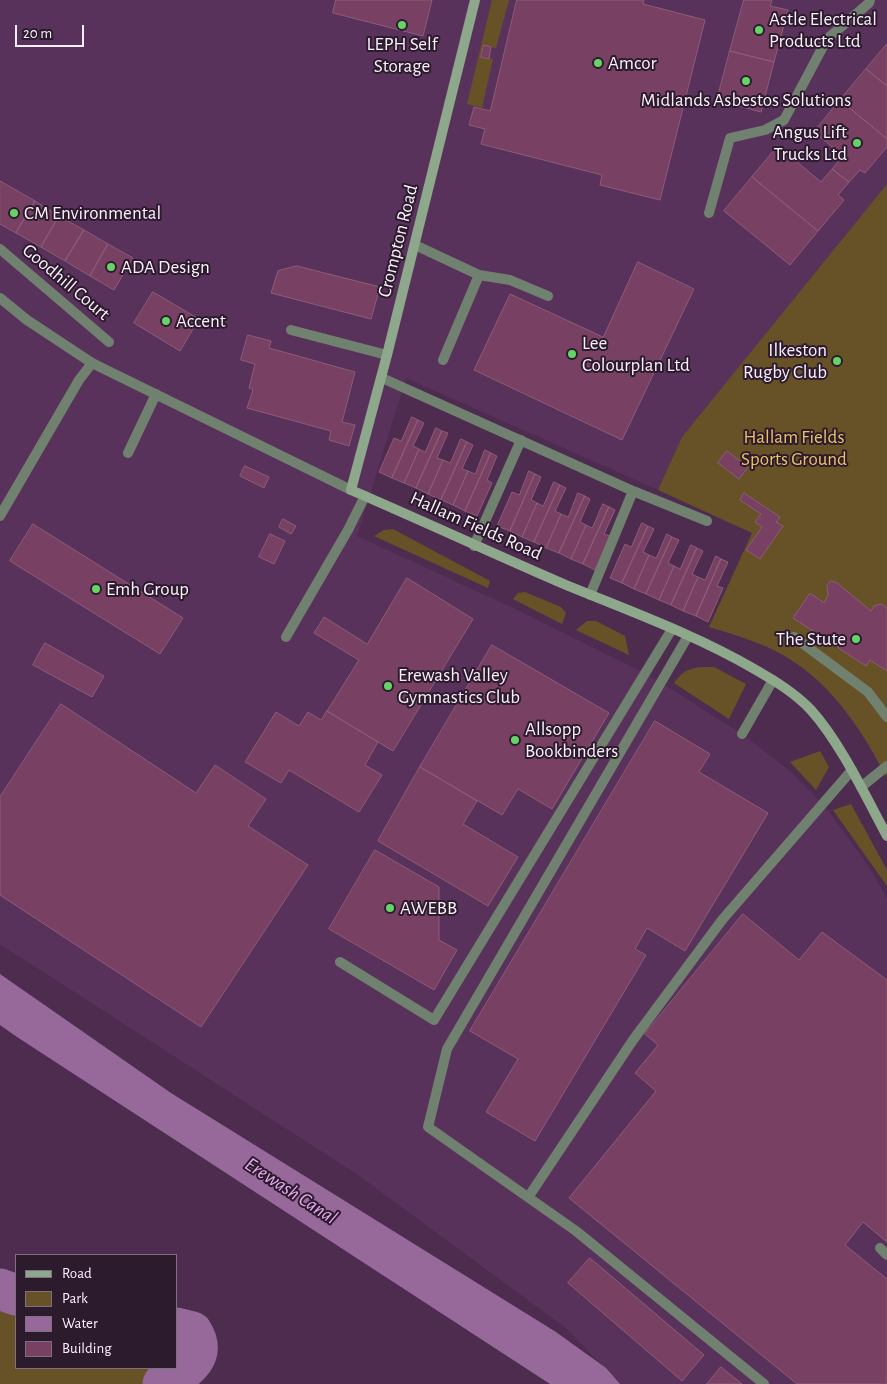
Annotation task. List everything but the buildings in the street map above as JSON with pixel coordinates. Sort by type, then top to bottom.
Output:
[{"type":"street","name":"Crompton Road","points":[[351,490],[388,356],[475,0]]},
{"type":"street","points":[[709,213],[730,138],[765,130],[784,120],[827,39],[869,3],[870,0]]},
{"type":"street","points":[[415,245],[479,275],[510,280],[548,296]]},
{"type":"street","name":"Goodhill Court","points":[[0,249],[109,342]]},
{"type":"street","points":[[443,360],[479,275]]},
{"type":"street","name":"Hallam Fields Road","points":[[0,298],[27,320],[92,364],[351,490],[474,546],[672,628],[736,658],[773,680],[811,710],[852,770],[887,836]]},
{"type":"street","points":[[291,330],[388,356]]},
{"type":"street","points":[[0,516],[79,380],[92,364]]},
{"type":"street","points":[[382,378],[633,491],[707,521]]},
{"type":"street","points":[[128,453],[156,394]]},
{"type":"street","points":[[474,546],[521,440]]},
{"type":"street","points":[[590,595],[633,491]]},
{"type":"street","points":[[286,637],[348,530],[365,496]]},
{"type":"street","points":[[340,962],[434,1020],[672,628]]},
{"type":"street","points":[[688,636],[447,1049],[428,1127],[529,1196],[576,1231],[764,1384]]},
{"type":"street","points":[[794,637],[868,692],[887,717]]},
{"type":"street","points":[[742,734],[773,680]]},
{"type":"street","points":[[861,787],[887,766]]},
{"type":"street","points":[[529,1196],[634,1040],[722,920],[852,770]]},
{"type":"shaded area","points":[[0,0],[887,0],[887,184],[682,437],[658,490],[406,378],[357,536],[509,606],[652,677],[742,734],[790,771],[827,809],[865,861],[887,898],[887,1384],[620,1384],[566,1328],[358,1175],[0,944]]},
{"type":"green space","points":[[492,0],[509,0],[496,48],[483,46],[481,57],[493,59],[482,108],[467,104]]},
{"type":"green space","name":"Hallam Fields Sports Ground","points":[[887,184],[887,778],[857,727],[845,711],[833,696],[804,669],[769,648],[709,627],[752,533],[658,490],[682,437]]},
{"type":"green space","points":[[393,529],[490,581],[488,588],[374,536],[384,530]]},
{"type":"green space","points":[[525,592],[561,607],[566,613],[562,624],[513,599],[518,593]]},
{"type":"green space","points":[[587,621],[596,621],[625,636],[629,655],[576,630]]},
{"type":"green space","points":[[702,667],[714,667],[746,684],[729,719],[674,683],[686,671]]},
{"type":"green space","points":[[820,751],[829,767],[816,790],[790,762]]},
{"type":"green space","points":[[851,804],[887,870],[887,886],[833,810]]},
{"type":"green space","points":[[0,1296],[15,1303],[15,1369],[171,1369],[148,1384],[0,1384]]},
{"type":"green space","points":[[178,1340],[184,1343],[188,1349],[183,1360],[178,1364]]},
{"type":"water","name":"Erewash Canal","points":[[0,974],[171,1093],[556,1332],[606,1368],[620,1384],[550,1384],[17,1037],[0,1025]]},
{"type":"waterway","points":[[0,1289],[15,1295]]},
{"type":"waterway","points":[[163,1384],[191,1363],[197,1349],[192,1332],[178,1328]]},
{"type":"place","name":"LEPH Self Storage","points":[[402,25]]},
{"type":"place","name":"Astle Electrical Products Ltd","points":[[759,30]]},
{"type":"place","name":"Amcor","points":[[598,63]]},
{"type":"place","name":"Midlands Asbestos Solutions","points":[[746,81]]},
{"type":"place","name":"Angus Lift Trucks Ltd","points":[[857,143]]},
{"type":"place","name":"CM Environmental","points":[[14,213]]},
{"type":"place","name":"ADA Design","points":[[111,267]]},
{"type":"place","name":"Accent","points":[[166,321]]},
{"type":"place","name":"Lee Colourplan Ltd","points":[[572,354]]},
{"type":"place","name":"Ilkeston Rugby Club","points":[[837,361]]},
{"type":"place","name":"Emh Group","points":[[96,589]]},
{"type":"place","name":"The Stute","points":[[856,639]]},
{"type":"place","name":"Erewash Valley Gymnastics Club","points":[[388,686]]},
{"type":"place","name":"Allsopp Bookbinders","points":[[515,740]]},
{"type":"place","name":"AWEBB","points":[[390,908]]}]
